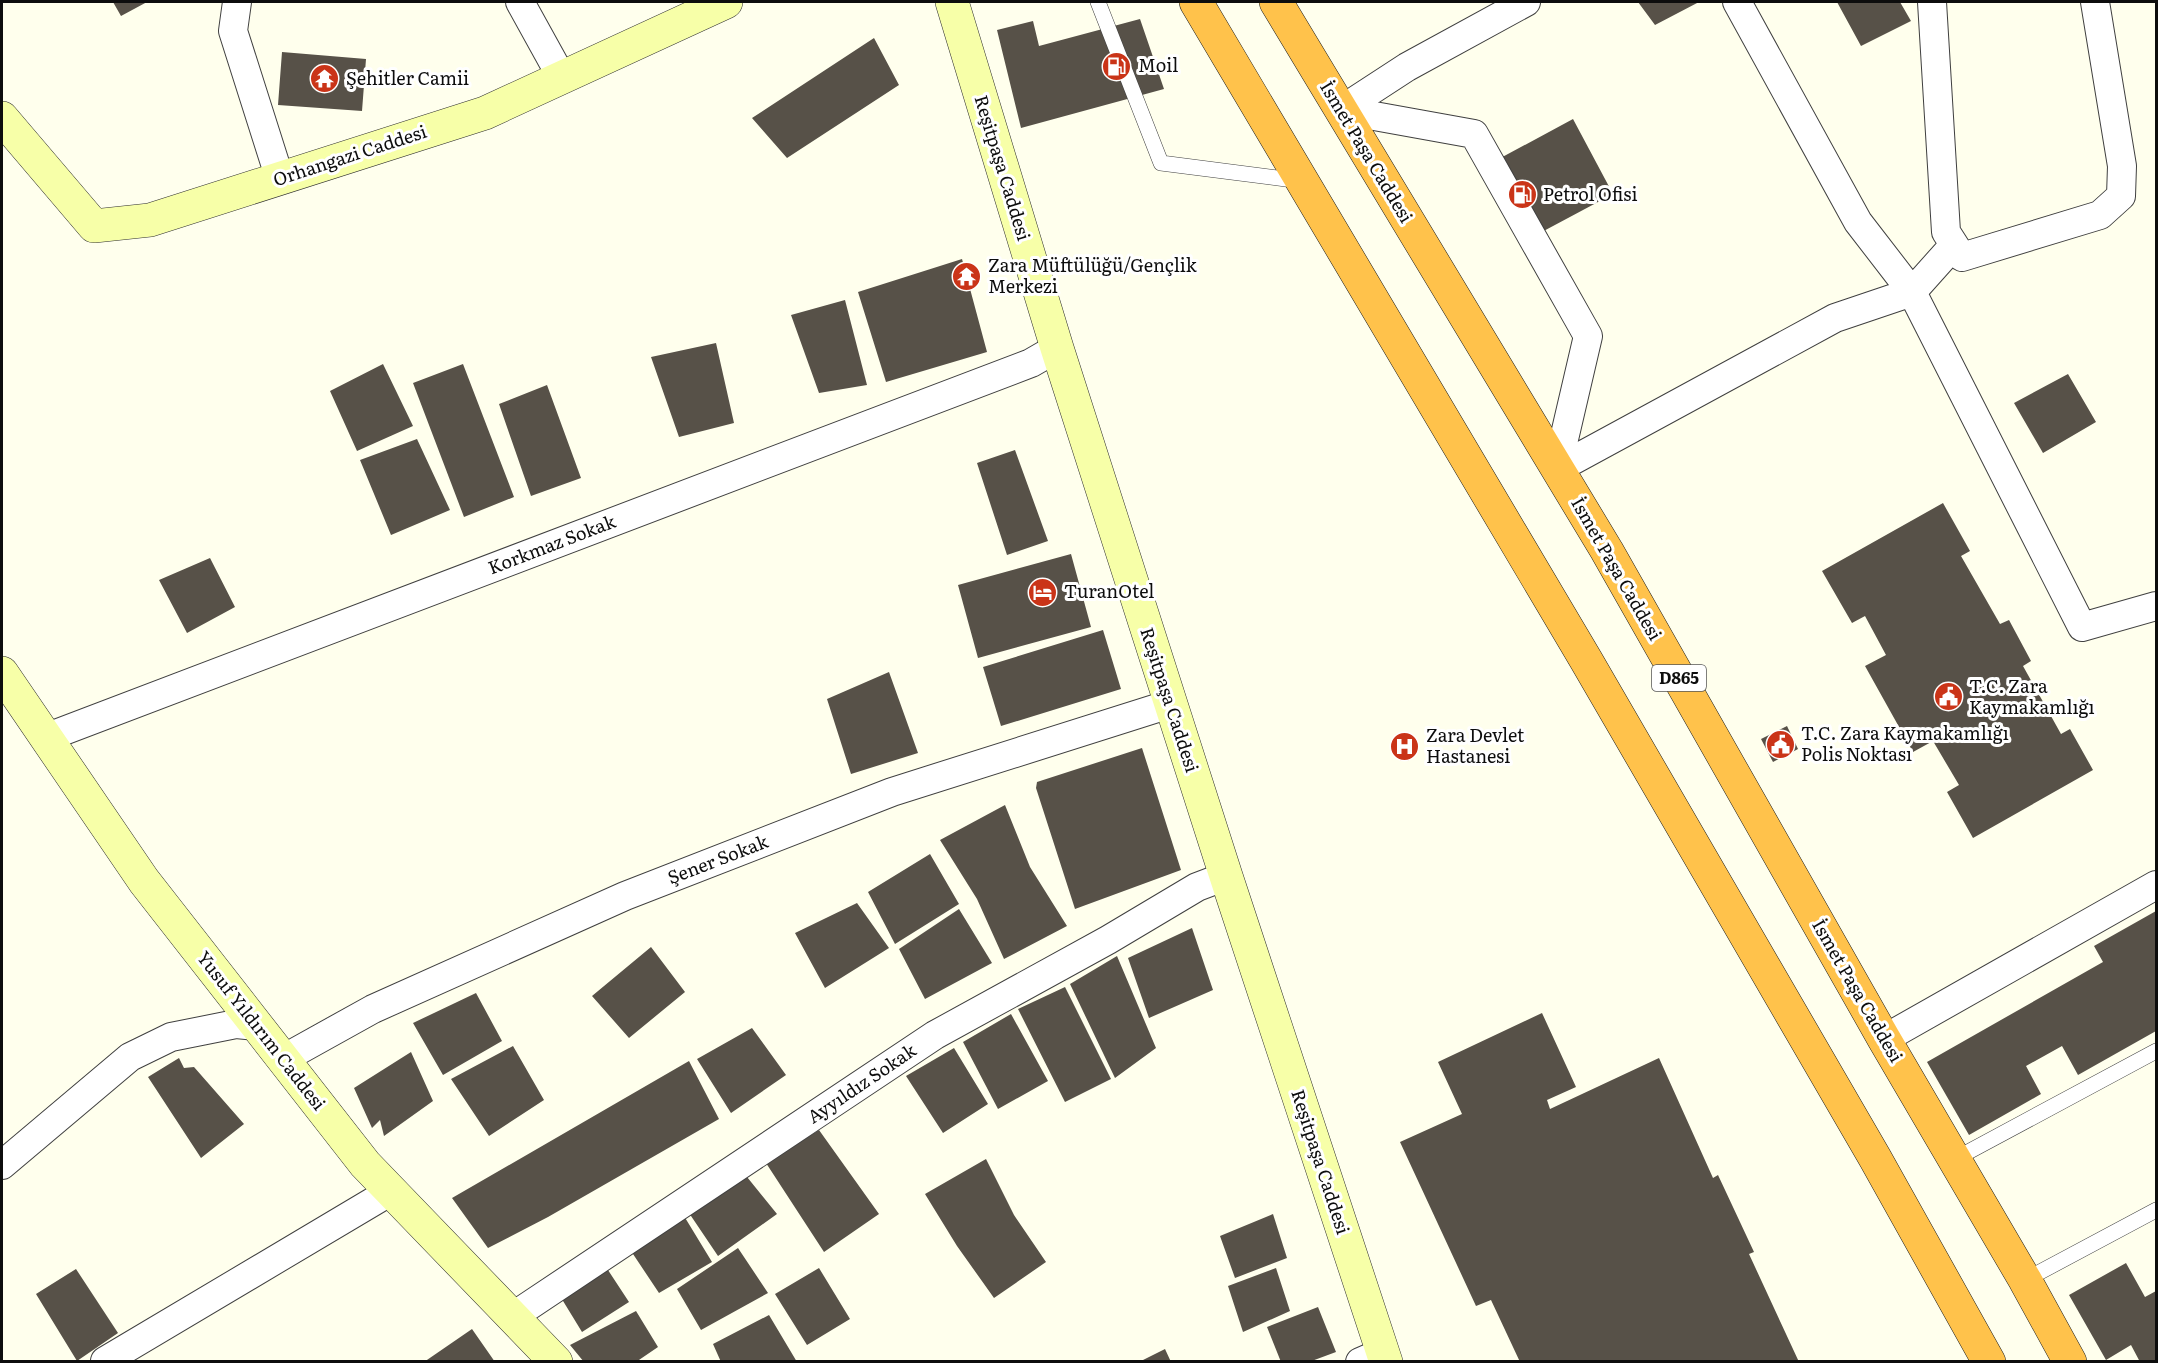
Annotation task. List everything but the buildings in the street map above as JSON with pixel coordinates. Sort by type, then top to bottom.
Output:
[{"type":"highway","points":[[1196,2],[1586,660],[1875,1158],[1989,1362]]},
{"type":"highway","name":"İsmet Paşa Caddesi","points":[[1276,2],[1607,551],[2070,1362]]},
{"type":"main road","name":"Orhangazi Caddesi","points":[[2,118],[94,226],[150,220],[485,113],[726,2]]},
{"type":"main road","name":"Reşitpaşa Caddesi","points":[[952,2],[1057,348],[1226,876],[1376,1358]]},
{"type":"main road","name":"Yusuf Yıldırım Caddesi","points":[[2,673],[144,881],[365,1164],[556,1362]]},
{"type":"street","points":[[237,2],[233,31],[280,179]]},
{"type":"street","points":[[520,2],[562,78]]},
{"type":"street","points":[[1341,110],[1407,67],[1526,2]]},
{"type":"street","points":[[1737,2],[1858,222],[1912,292],[2082,627],[2157,606]]},
{"type":"street","points":[[1932,2],[1946,231],[1962,256],[2100,215],[2121,196],[2122,166],[2095,2]]},
{"type":"street","points":[[1341,110],[1474,134],[1588,336],[1557,469]]},
{"type":"street","points":[[1557,469],[1835,318],[1912,292],[1954,245]]},
{"type":"street","name":"Korkmaz Sokak","points":[[45,738],[1020,367],[1057,348]]},
{"type":"street","name":"Şener Sokak","points":[[283,1059],[374,1009],[636,892],[892,792],[1170,704]]},
{"type":"street","name":"Ayyıldız Sokak","points":[[512,1317],[935,1035],[1108,940],[1197,887],[1226,876]]},
{"type":"street","points":[[1884,1039],[2157,885]]},
{"type":"street","points":[[2,1165],[130,1057],[171,1037],[237,1024],[257,1026]]},
{"type":"street","points":[[105,1360],[391,1191]]},
{"type":"lane","points":[[1098,2],[1161,163],[1301,181]]},
{"type":"lane","points":[[1955,1159],[2157,1051]]},
{"type":"lane","points":[[2025,1280],[2157,1210]]},
{"type":"place","name":"Moil","points":[[1117,66]]},
{"type":"place","name":"Şehitler Camii","points":[[325,79]]},
{"type":"place","name":"Petrol Ofisi","points":[[1522,195]]},
{"type":"place","name":"Zara Müftülüğü/Gençlik Merkezi","points":[[967,276]]},
{"type":"place","name":"TuranOtel","points":[[1043,592]]},
{"type":"place","name":"T.C. Zara Kaymakamlığı","points":[[1948,697]]},
{"type":"place","name":"T.C. Zara Kaymakamlığı Polis Noktası","points":[[1780,744]]},
{"type":"place","name":"Zara Devlet Hastanesi","points":[[1405,746]]}]
